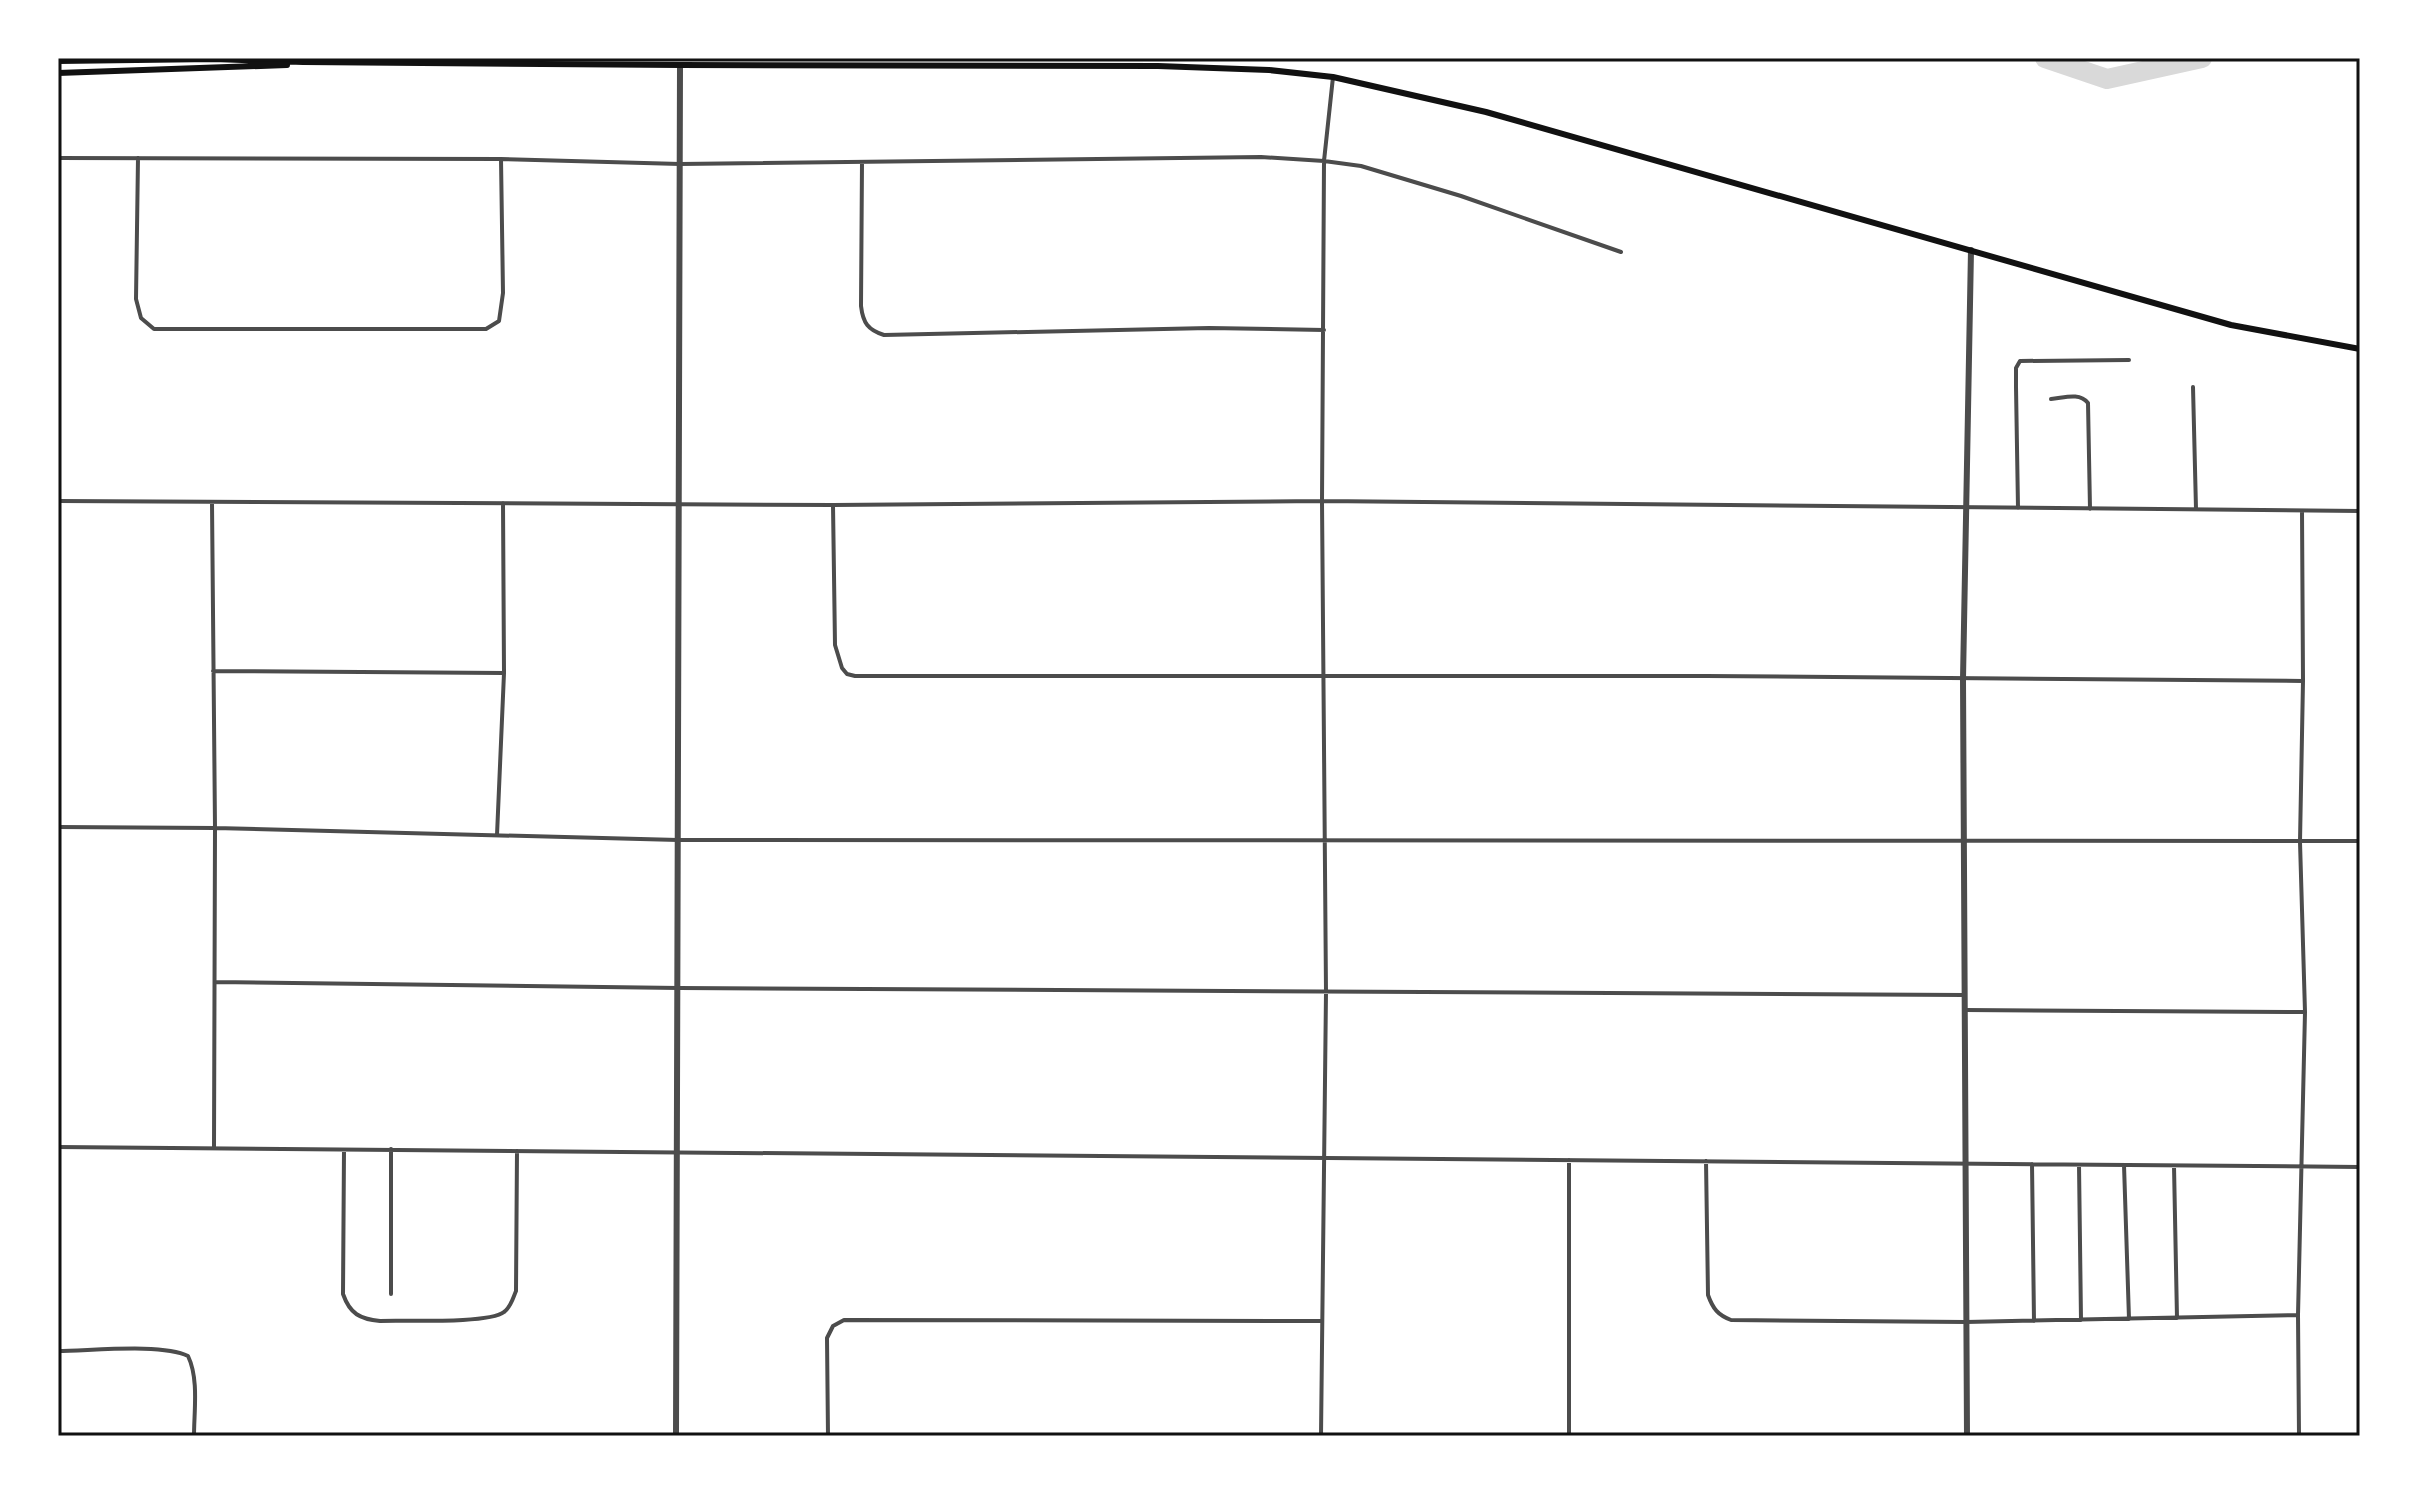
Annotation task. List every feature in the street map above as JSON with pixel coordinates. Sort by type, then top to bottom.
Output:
[{"type":"main road","points":[[58,61],[214,59],[680,65],[1158,66],[1269,70],[1333,77],[1486,112],[2231,325],[2360,349]]},
{"type":"main road","points":[[58,73],[264,67],[303,62]]},
{"type":"street","points":[[676,1436],[680,65]]},
{"type":"street","points":[[1321,1436],[1326,992],[1322,501],[1324,161],[1333,77]]},
{"type":"street","points":[[58,158],[501,159],[680,164],[1261,157],[1361,166],[1461,196],[1621,252]]},
{"type":"street","points":[[138,158],[136,299],[141,318],[154,329],[412,330],[486,329],[499,321],[503,293],[501,159]]},
{"type":"street","points":[[862,162],[861,306],[865,325],[876,333],[1209,328],[1324,330]]},
{"type":"street","points":[[1967,1436],[1963,679],[1971,250]]},
{"type":"street","points":[[2018,508],[2016,368],[2020,361],[2129,360]]},
{"type":"street","points":[[2193,387],[2196,509]]},
{"type":"street","points":[[2051,399],[2076,396],[2088,403],[2090,509]]},
{"type":"street","points":[[58,501],[678,505],[1322,501],[2360,511]]},
{"type":"street","points":[[212,503],[214,1149]]},
{"type":"street","points":[[497,835],[504,673],[503,503]]},
{"type":"street","points":[[833,505],[835,645],[837,660],[847,674],[2303,681]]},
{"type":"street","points":[[2299,1436],[2298,1315],[2305,1012],[2300,842],[2302,511]]},
{"type":"street","points":[[213,671],[504,673]]},
{"type":"street","points":[[58,827],[678,840],[2360,841]]},
{"type":"street","points":[[215,982],[679,988],[1964,995]]},
{"type":"street","points":[[1965,1010],[2305,1012]]},
{"type":"street","points":[[58,1147],[2360,1167]]},
{"type":"street","points":[[391,1149],[391,1294]]},
{"type":"street","points":[[344,1150],[343,1294],[347,1307],[355,1315],[380,1321],[480,1319],[503,1313],[512,1303],[516,1291],[517,1151]]},
{"type":"street","points":[[1569,1160],[1569,1436]]},
{"type":"street","points":[[1706,1160],[1708,1295],[1712,1307],[1721,1316],[1744,1321],[1966,1322],[2298,1315]]},
{"type":"street","points":[[2032,1164],[2034,1321]]},
{"type":"street","points":[[2079,1165],[2081,1320]]},
{"type":"street","points":[[2124,1165],[2129,1319]]},
{"type":"street","points":[[2174,1166],[2177,1318]]},
{"type":"street","points":[[828,1436],[827,1338],[833,1326],[844,1320],[1322,1321]]},
{"type":"street","points":[[58,1351],[161,1350],[188,1356],[192,1364],[194,1436]]},
{"type":"waterway","points":[[2045,58],[2107,79],[2202,58]]}]
